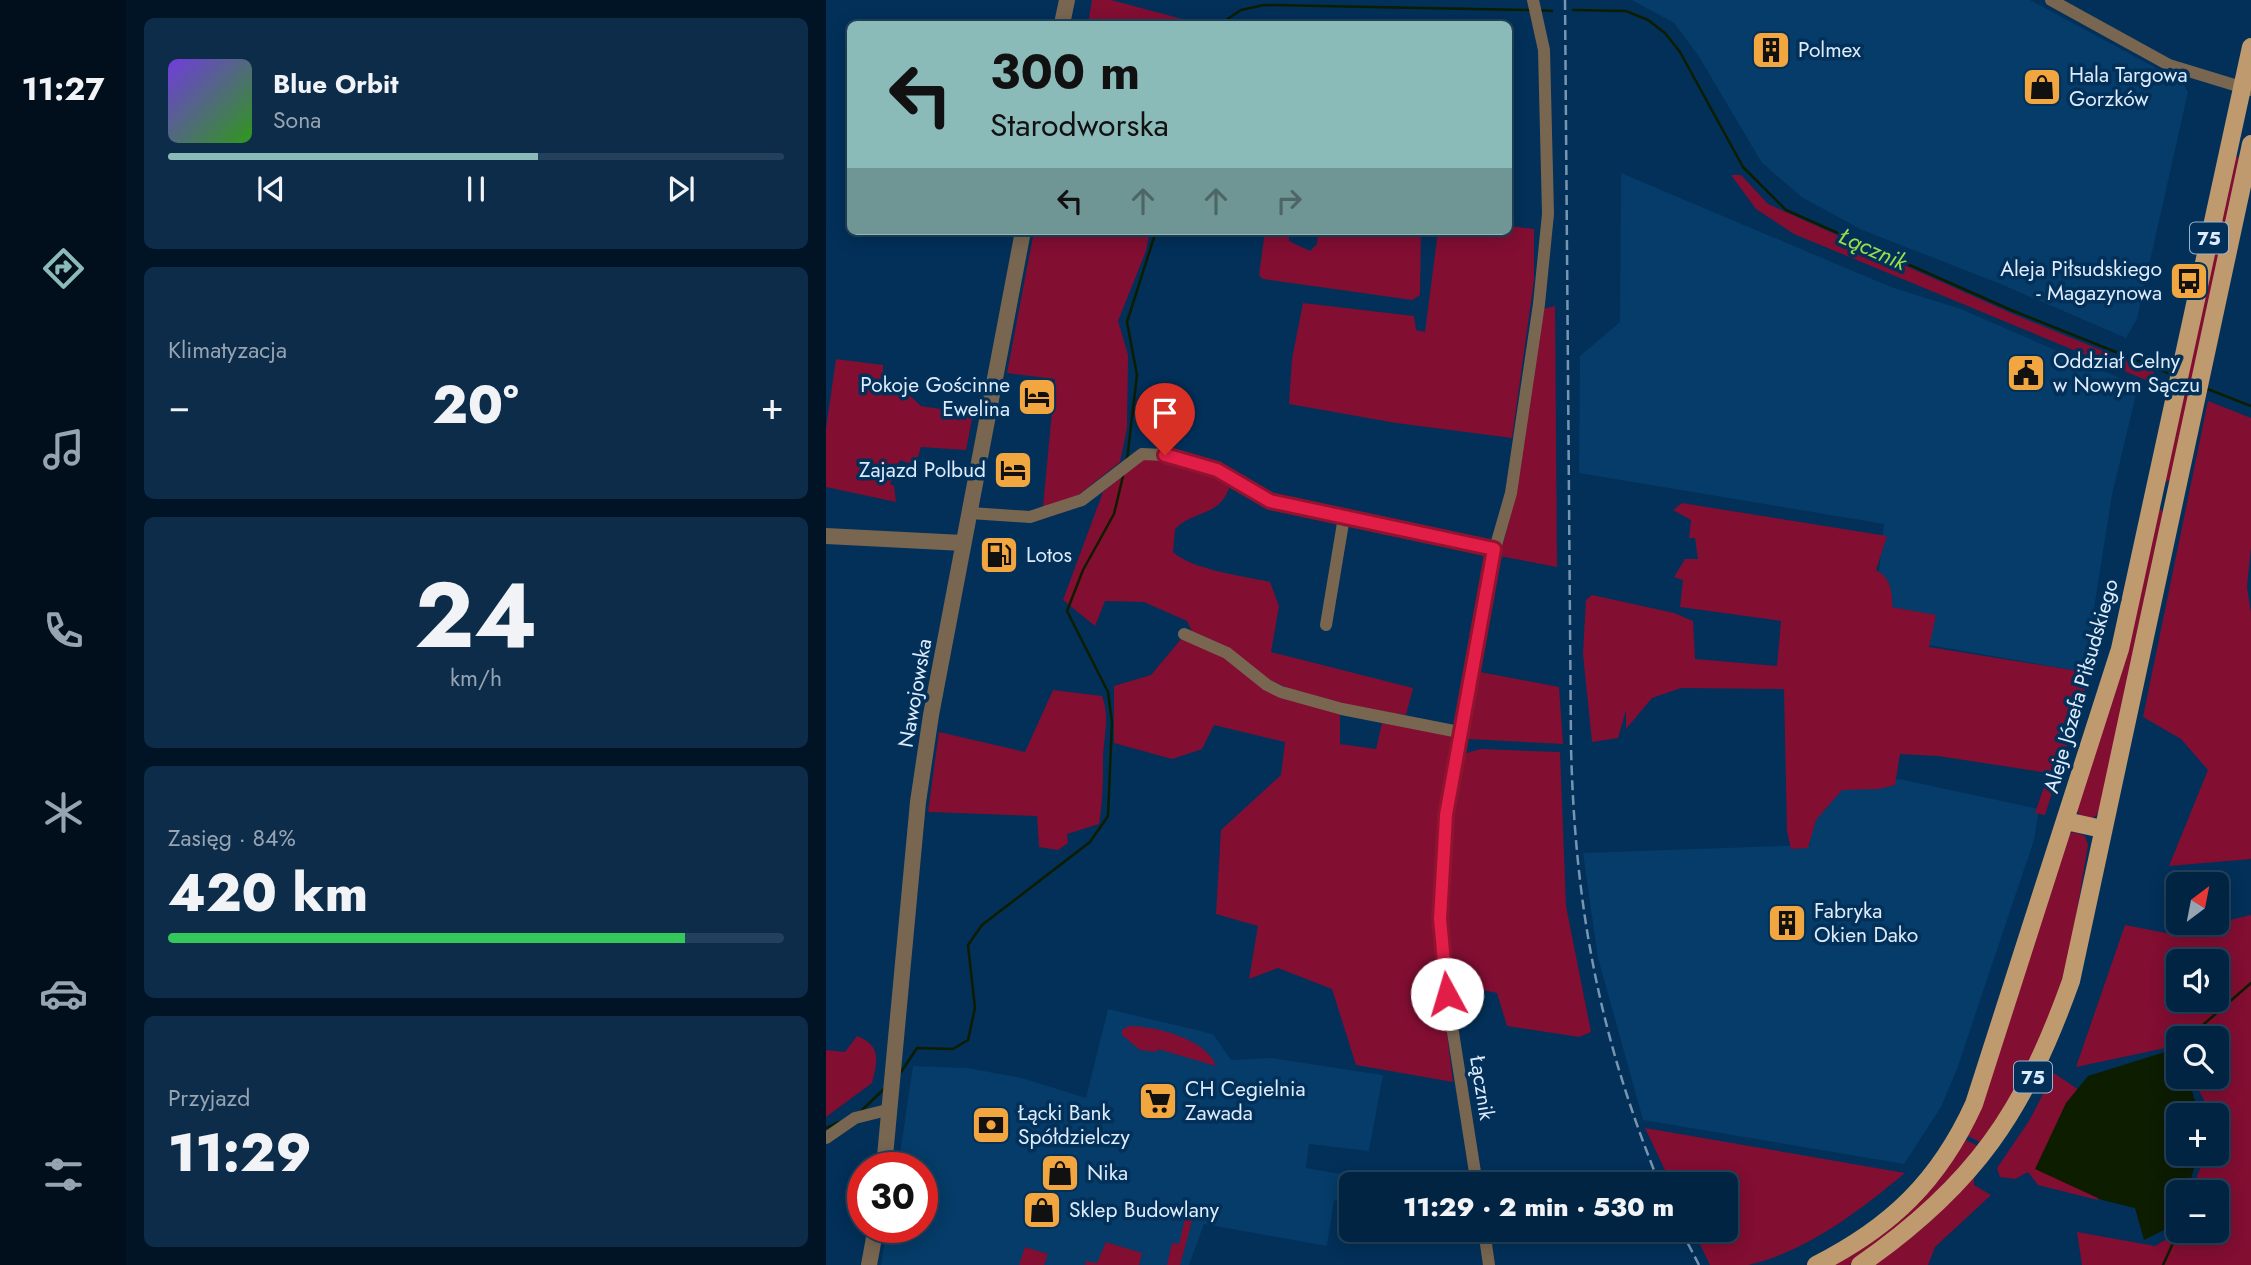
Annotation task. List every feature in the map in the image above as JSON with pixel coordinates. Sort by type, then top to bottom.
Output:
[{"type":"main road","name":"Aleje Józefa Piłsudskiego","points":[[1816,1265],[1866,1236],[1902,1208],[1930,1181],[1954,1146],[1974,1104],[2120,649],[2230,144],[2246,89],[2251,47]]},
{"type":"main road","points":[[2230,144],[2250,147]]},
{"type":"main road","name":"Aleje Józefa Piłsudskiego","points":[[1860,1265],[1917,1224],[1950,1194],[1989,1148],[2031,1082],[2071,981],[2250,147]]},
{"type":"main road","points":[[2066,821],[2102,829]]},
{"type":"street","points":[[1063,21],[1067,0]]},
{"type":"street","points":[[2051,0],[2169,65],[2246,89]]},
{"type":"street","name":"Łącznik","points":[[1475,1172],[1447,994],[1440,919],[1446,815],[1494,549],[1511,493],[1539,304],[1549,214],[1544,50],[1534,6]]},
{"type":"street","name":"Nawojowska","points":[[886,1152],[918,802],[931,715],[1022,235]]},
{"type":"street","points":[[970,513],[1030,517],[1082,500],[1142,454],[1165,455],[1217,470],[1270,501],[1494,549]]},
{"type":"street","points":[[1326,625],[1344,517]]},
{"type":"street","points":[[826,536],[963,544]]},
{"type":"street","points":[[1184,634],[1227,653],[1267,685],[1281,692],[1342,709],[1459,732]]},
{"type":"street","points":[[826,1138],[855,1118],[891,1108]]},
{"type":"street","points":[[1486,1242],[1489,1265]]},
{"type":"street","points":[[869,1265],[873,1243]]},
{"type":"shaded area","points":[[1092,0],[1111,0],[1190,21],[1088,21]]},
{"type":"shaded area","points":[[1632,0],[2030,0],[2182,82],[2188,92],[2137,319],[2126,338],[1998,283],[1862,230],[1803,198],[1762,163],[1698,55],[1674,23]]},
{"type":"shaded area","points":[[2235,156],[2240,158],[2173,473],[2170,480],[2163,483]]},
{"type":"shaded area","points":[[1621,173],[1891,287],[1961,309],[2138,386],[2112,495],[2084,672],[1872,635],[1884,524],[1579,473],[1580,356],[1620,322]]},
{"type":"shaded area","points":[[1731,175],[1741,175],[1768,204],[2013,314],[2154,372],[2153,383],[1794,234],[1756,209]]},
{"type":"shaded area","points":[[1512,226],[1534,229],[1534,280],[1512,438],[1396,423],[1289,404],[1292,359],[1303,303],[1414,316],[1416,330],[1425,332],[1437,235],[1512,235]]},
{"type":"shaded area","points":[[1033,235],[1149,235],[1146,251],[1118,321],[1128,355],[1127,428],[1120,462],[1077,496],[1043,507],[1055,379],[1007,373]]},
{"type":"shaded area","points":[[1264,235],[1289,235],[1289,241],[1310,251],[1317,244],[1318,235],[1421,235],[1420,295],[1412,300],[1263,279],[1259,275]]},
{"type":"shaded area","points":[[1555,306],[1557,567],[1499,556],[1521,465],[1543,309]]},
{"type":"shaded area","points":[[836,359],[883,365],[883,388],[907,393],[921,406],[973,414],[966,450],[921,447],[917,460],[908,463],[900,460],[890,484],[894,486],[896,502],[826,487],[826,429]]},
{"type":"shaded area","points":[[2208,401],[2251,418],[2251,547],[2247,587],[2251,613],[2251,859],[2169,866],[2208,770],[2181,739],[2143,717]]},
{"type":"shaded area","points":[[1144,458],[1190,465],[1212,474],[1230,486],[1220,503],[1175,529],[1173,552],[1205,568],[1270,582],[1279,606],[1271,652],[1413,688],[1406,715],[1359,709],[1279,687],[1192,631],[1187,621],[1144,602],[1105,601],[1095,626],[1063,600],[1103,492]]},
{"type":"shaded area","points":[[1682,503],[1887,536],[1876,570],[1885,577],[1890,586],[1892,607],[1936,615],[1929,647],[2084,672],[2101,601],[2109,596],[2085,689],[2045,815],[2035,813],[2049,773],[1938,756],[1900,754],[1895,785],[1879,789],[1842,790],[1816,820],[1808,848],[1791,849],[1787,831],[1784,689],[1681,688],[1652,698],[1626,729],[1626,710],[1618,738],[1592,742],[1583,654],[1586,600],[1592,595],[1674,613],[1693,621],[1695,659],[1777,666],[1781,621],[1680,607],[1683,580],[1674,577],[1685,559],[1698,559],[1695,538],[1689,538],[1691,520],[1673,510]]},
{"type":"shaded area","points":[[2157,506],[2163,512],[2099,812],[2092,819],[2081,817],[2077,811]]},
{"type":"shaded area","points":[[1182,638],[1340,713],[1340,744],[1376,749],[1382,723],[1451,736],[1440,841],[1437,843],[1433,921],[1453,1082],[1356,1065],[1332,989],[1278,968],[1249,979],[1258,926],[1216,914],[1221,830],[1281,775],[1285,742],[1214,725],[1202,749],[1172,759],[1114,743],[1114,686],[1151,675]]},
{"type":"shaded area","points":[[1475,671],[1559,687],[1563,744],[1469,739],[1463,733]]},
{"type":"shaded area","points":[[1053,690],[1102,696],[1106,719],[1099,824],[1067,834],[1068,843],[1058,850],[1039,847],[1037,816],[928,812],[939,732],[1025,752]]},
{"type":"shaded area","points":[[1481,749],[1560,752],[1566,906],[1591,1032],[1579,1037],[1507,1026],[1497,993],[1450,983],[1446,904],[1457,768],[1463,754]]},
{"type":"shaded area","points":[[1809,768],[1904,780],[2039,809],[2034,840],[1957,1069],[1941,1107],[1904,1164],[1643,1120],[1598,958],[1583,853],[1810,845]]},
{"type":"shaded area","points":[[2074,832],[2085,836],[2088,845],[2069,959],[2040,1049],[1984,1144],[1966,1135],[2069,834]]},
{"type":"shaded area","points":[[2251,915],[2251,1265],[2082,1265],[2077,1232],[2155,1246],[2166,1239],[2166,1243],[2229,1243],[2229,1180],[2196,1180],[2201,1166],[2229,1166],[2229,1103],[2206,1103],[2198,1089],[2229,1089],[2229,1026],[2166,1026],[2166,1048],[2076,1067],[2125,925],[2166,935],[2229,935],[2230,920]]},
{"type":"shaded area","points":[[1108,1009],[1213,1034],[1231,1060],[1271,1058],[1383,1075],[1369,1151],[1309,1144],[1306,1168],[1339,1174],[1339,1201],[1334,1200],[1327,1246],[1204,1224],[1189,1265],[881,1265],[884,1243],[938,1243],[938,1152],[900,1152],[913,1066],[967,1068],[1022,1078],[1086,1098]]},
{"type":"shaded area","points":[[1129,1026],[1152,1028],[1191,1041],[1211,1057],[1216,1066],[1158,1049],[1157,1052],[1140,1050],[1122,1035],[1122,1030]]},
{"type":"shaded area","points":[[857,1036],[870,1044],[876,1054],[872,1083],[826,1117],[826,1050],[845,1052]]},
{"type":"shaded area","points":[[2166,1052],[2166,1089],[2189,1089],[2197,1103],[2166,1103],[2166,1166],[2192,1166],[2188,1180],[2166,1180],[2166,1229],[2144,1240],[2135,1208],[2102,1200],[2035,1169],[2066,1103],[2088,1076]]},
{"type":"shaded area","points":[[2054,1073],[2086,1095],[2092,1174],[2098,1200],[2038,1185],[2028,1172],[2015,1179],[2000,1177],[1997,1168],[2029,1121]]},
{"type":"shaded area","points":[[1645,1128],[1905,1173],[1832,1228],[1791,1250],[1748,1265],[1710,1265],[1699,1242],[1738,1242],[1738,1172],[1666,1172]]},
{"type":"shaded area","points":[[1964,1139],[1982,1148],[1918,1212],[1861,1259],[1849,1265],[1827,1265]]},
{"type":"shaded area","points":[[1974,1178],[1974,1185],[1991,1195],[1935,1247],[1928,1265],[1875,1265]]},
{"type":"shaded area","points":[[1185,1219],[1192,1221],[1180,1265],[1167,1265],[1172,1243],[1179,1244]]},
{"type":"shaded area","points":[[1106,1242],[1142,1253],[1139,1265],[1085,1265],[1086,1261],[1097,1263]]},
{"type":"shaded area","points":[[1025,1247],[1048,1254],[1044,1265],[1019,1265]]},
{"type":"waterway","name":"Łącznik","points":[[1224,21],[1241,10],[1264,5],[1531,10]]},
{"type":"waterway","name":"Łącznik","points":[[1538,10],[1552,11]]},
{"type":"waterway","name":"Łącznik","points":[[1573,10],[1626,11],[1648,20],[1665,33],[1680,52],[1743,167],[1786,210],[2011,310],[2173,375]]},
{"type":"waterway","points":[[1127,460],[1137,375],[1127,322],[1155,235]]},
{"type":"waterway","name":"Łącznik","points":[[2205,388],[2251,406]]},
{"type":"waterway","points":[[901,1072],[917,1048],[953,1049],[968,1040],[975,1008],[968,945],[982,925],[1090,842],[1108,816],[1112,722],[1108,692],[1067,611],[1083,570],[1114,514],[1123,476]]},
{"type":"waterway","points":[[2202,1026],[2251,983]]},
{"type":"waterway","points":[[861,1111],[884,1089]]},
{"type":"waterway","points":[[2190,1089],[2192,1095]]},
{"type":"waterway","points":[[826,1128],[839,1122]]},
{"type":"waterway","points":[[2189,1180],[2193,1166]]},
{"type":"waterway","points":[[2163,1265],[2173,1243]]},
{"type":"railway","points":[[1565,0],[1573,806],[1585,917],[1594,970],[1621,1076],[1655,1172]]},
{"type":"railway","points":[[1687,1242],[1699,1265]]},
{"type":"place","name":"Polmex","points":[[1771,50]]},
{"type":"place","name":"Hala Targowa Gorzków","points":[[2042,87]]},
{"type":"place","name":"Aleja Piłsudskiego - Magazynowa","points":[[2189,281]]},
{"type":"place","name":"Oddział Celny w Nowym Sączu","points":[[2026,373]]},
{"type":"place","name":"Pokoje Gościnne Ewelina","points":[[1037,397]]},
{"type":"place","name":"Zajazd Polbud","points":[[1013,470]]},
{"type":"place","name":"Lotos","points":[[999,555]]},
{"type":"place","name":"Fabryka Okien Dako","points":[[1787,923]]},
{"type":"place","name":"CH Cegielnia Zawada","points":[[1158,1101]]},
{"type":"place","name":"Łącki Bank Spółdzielczy","points":[[991,1125]]},
{"type":"place","name":"Nika","points":[[1060,1173]]},
{"type":"place","name":"Sklep Budowlany","points":[[1042,1210]]},
{"type":"route","points":[[1165,455],[1217,470],[1270,501],[1494,549],[1446,815],[1440,919],[1447,994]]}]
